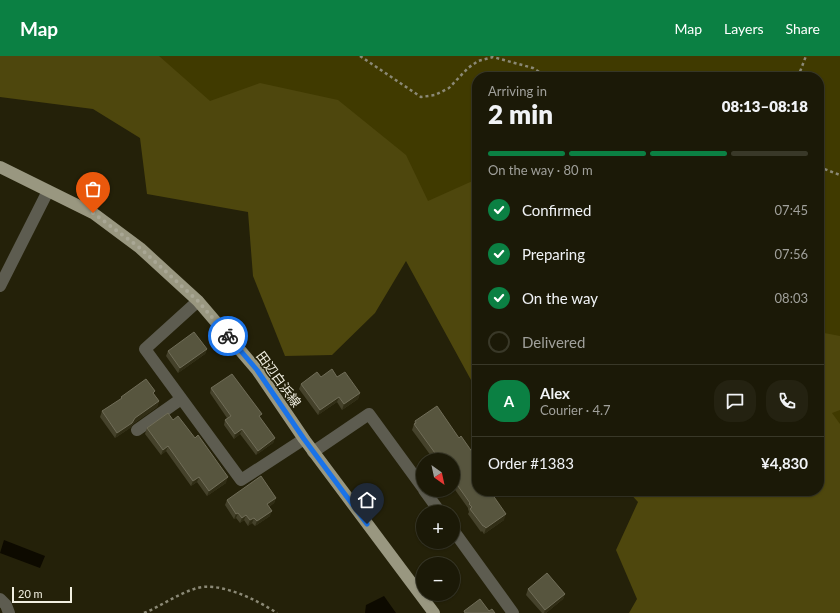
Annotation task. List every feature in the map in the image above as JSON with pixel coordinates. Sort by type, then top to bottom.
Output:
[{"type":"main road","name":"田辺白浜線","points":[[0,167],[93,213],[140,248],[198,301],[257,370],[304,439],[434,613]]},
{"type":"street","points":[[0,286],[5,265],[48,191]]},
{"type":"street","points":[[198,301],[145,349],[241,480],[304,439]]},
{"type":"street","points":[[137,430],[182,399]]},
{"type":"street","points":[[314,452],[369,414],[416,478]]},
{"type":"street","points":[[460,540],[513,613]]},
{"type":"street","points":[[0,599],[6,605],[9,613]]},
{"type":"path","points":[[360,56],[420,97],[435,95],[449,88],[478,61],[493,57],[533,68],[539,72]]},
{"type":"path","points":[[800,72],[806,56]]},
{"type":"path","points":[[824,168],[840,175]]},
{"type":"path","points":[[144,613],[196,588],[215,587],[240,594],[277,613]]},
{"type":"shaded area","points":[[0,56],[159,56],[210,101],[260,83],[338,100],[406,155],[428,201],[472,181],[472,382],[406,261],[375,313],[332,355],[285,356],[253,276],[248,212],[147,194],[140,138],[93,109],[0,97]]},
{"type":"shaded area","points":[[74,56],[840,56],[840,498],[824,493],[824,72],[472,72],[472,253]]},
{"type":"shaded area","points":[[824,333],[840,336],[840,410],[832,413],[840,424],[840,613],[629,613],[637,599],[616,550],[638,502],[633,496],[824,496]]},
{"type":"shaded area","points":[[4,540],[45,556],[40,568],[0,553]]},
{"type":"shaded area","points":[[384,596],[396,613],[365,613],[366,605]]},
{"type":"building","points":[[194,332],[207,349],[180,368],[168,351]]},
{"type":"building","points":[[332,369],[337,377],[345,372],[360,393],[344,404],[339,397],[320,410],[301,384],[317,372],[321,377]]},
{"type":"building","points":[[232,374],[262,414],[259,416],[275,438],[258,451],[242,429],[235,434],[225,420],[231,416],[211,388]]},
{"type":"building","points":[[146,379],[155,391],[153,393],[159,401],[117,433],[102,411],[122,398],[121,397]]},
{"type":"building","points":[[437,406],[459,438],[461,436],[472,452],[472,496],[493,496],[506,514],[486,528],[483,526],[470,509],[472,507],[460,489],[460,453],[435,453],[414,424],[416,423],[415,421]]},
{"type":"building","points":[[168,413],[173,420],[178,416],[195,438],[198,435],[228,477],[209,491],[199,477],[193,481],[168,446],[163,450],[147,428]]},
{"type":"building","points":[[261,476],[276,498],[267,504],[272,511],[257,521],[254,518],[250,520],[246,515],[242,518],[238,513],[236,514],[227,500]]},
{"type":"building","points":[[547,573],[565,594],[545,610],[528,589]]},
{"type":"building","points":[[480,599],[489,611],[492,609],[495,613],[465,613],[464,611]]},
{"type":"way so far","points":[[93,213],[140,248],[198,301],[228,336]]},
{"type":"route","points":[[228,336],[257,370],[304,439],[367,524]]}]
